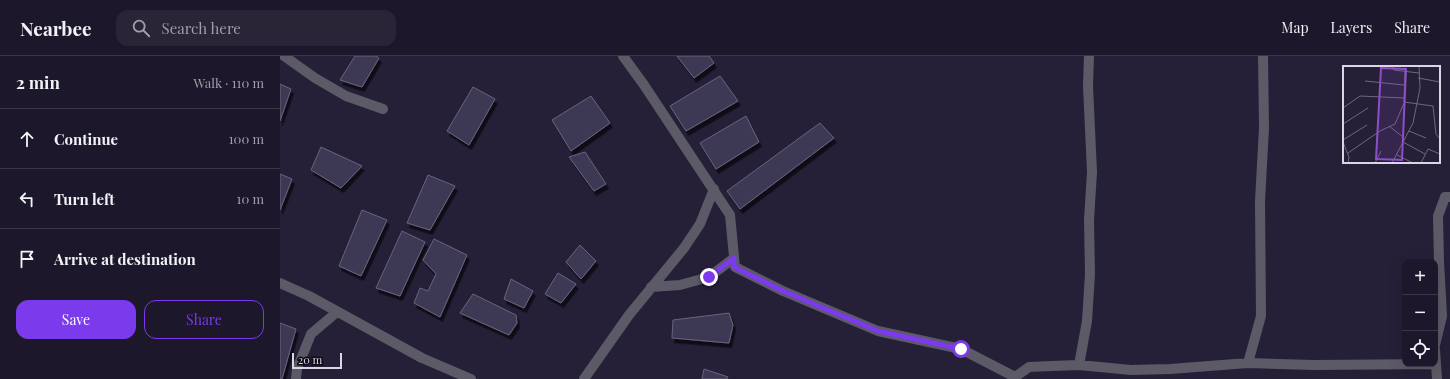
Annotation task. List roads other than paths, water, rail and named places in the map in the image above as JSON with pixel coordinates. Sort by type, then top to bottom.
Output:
[{"type":"street","points":[[284,56],[315,78],[346,96],[383,109]]},
{"type":"street","points":[[623,56],[644,84],[730,215],[734,267],[790,294],[878,331],[961,349],[1014,378],[1029,367],[1079,365],[1131,370],[1170,369],[1248,363],[1314,365],[1402,364]]},
{"type":"street","points":[[1079,365],[1087,322],[1090,274],[1089,220],[1092,172],[1088,86],[1089,56]]},
{"type":"street","points":[[1248,363],[1261,316],[1260,201],[1264,128],[1263,56]]},
{"type":"street","points":[[584,379],[629,315],[684,248],[700,224],[714,189]]},
{"type":"street","points":[[1438,333],[1442,316],[1438,216],[1445,197],[1450,197]]},
{"type":"street","points":[[652,287],[680,285],[709,277],[734,258]]},
{"type":"street","points":[[280,282],[422,358],[471,379]]},
{"type":"street","points":[[296,379],[297,370],[311,334],[337,312]]},
{"type":"street","points":[[1436,367],[1436,379]]}]
